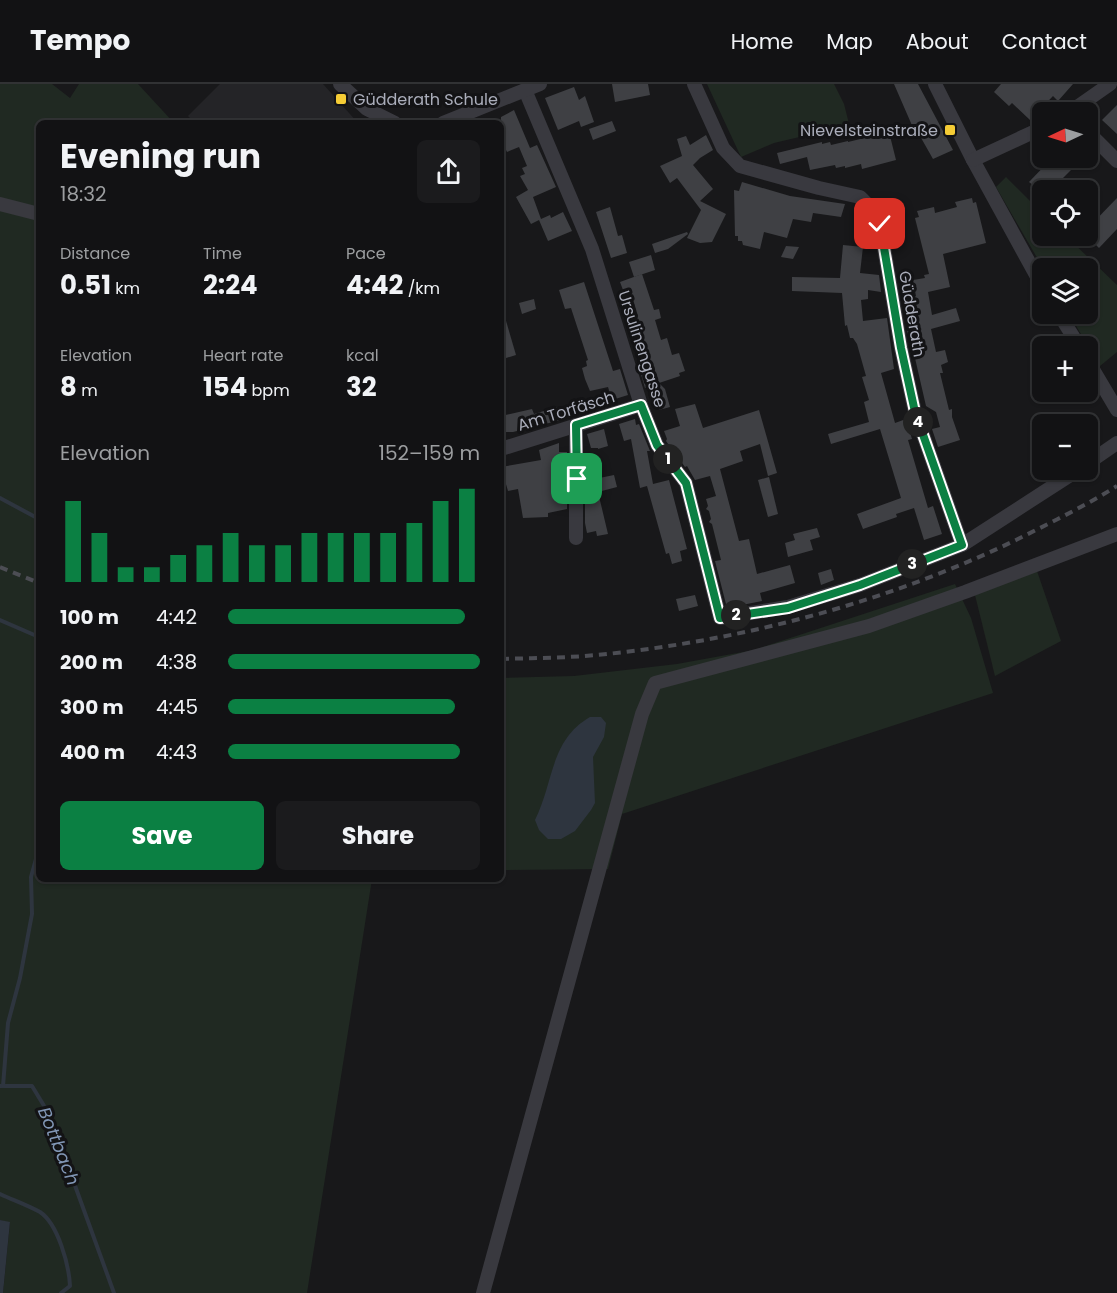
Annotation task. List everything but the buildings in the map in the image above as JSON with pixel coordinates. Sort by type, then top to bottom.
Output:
[{"type":"street","points":[[340,84],[367,109],[389,120]]},
{"type":"street","points":[[450,120],[540,84]]},
{"type":"street","name":"Güdderath","points":[[694,84],[723,148],[740,166],[860,197],[870,207],[880,224],[901,348],[915,412],[962,545]]},
{"type":"street","points":[[935,84],[973,160],[1032,268]]},
{"type":"street","points":[[1084,102],[1110,84]]},
{"type":"street","name":"Ursulinengasse","points":[[525,90],[592,249],[641,405],[657,445],[686,483],[720,618],[788,608],[860,585],[962,545]]},
{"type":"street","points":[[973,160],[1032,133]]},
{"type":"street","points":[[1098,142],[1117,161]]},
{"type":"street","points":[[0,204],[36,213]]},
{"type":"street","points":[[1098,378],[1117,410]]},
{"type":"street","name":"Am Torfäsch","points":[[504,448],[641,405]]},
{"type":"street","points":[[576,425],[576,538]]},
{"type":"street","points":[[1098,456],[1117,443]]},
{"type":"street","points":[[962,545],[1063,480]]},
{"type":"street","points":[[483,1293],[642,714],[655,683],[869,626],[1117,534]]},
{"type":"shaded area","points":[[0,84],[52,84],[70,98],[79,84],[138,84],[171,120],[36,120],[36,882],[372,882],[307,1293],[3,1293],[10,1223],[0,1220]]},
{"type":"shaded area","points":[[220,84],[323,84],[355,120],[192,120],[188,116]]},
{"type":"shaded area","points":[[707,84],[834,84],[844,104],[850,128],[833,132],[829,130],[774,143],[741,157]]},
{"type":"shaded area","points":[[1006,177],[1032,203],[1032,246],[1076,246],[1089,258],[1037,258],[996,187]]},
{"type":"shaded area","points":[[1098,267],[1117,285],[1117,352],[1100,366],[1098,336],[1082,336],[1075,324],[1098,324]]},
{"type":"shaded area","points":[[1037,571],[1061,641],[995,676],[975,595]]},
{"type":"shaded area","points":[[955,584],[971,618],[993,693],[622,814],[608,869],[504,870],[504,678],[574,676],[677,664],[754,650]]},
{"type":"shaded area","points":[[590,717],[601,717],[606,723],[604,737],[593,757],[595,803],[575,831],[561,839],[548,839],[539,830],[535,820],[560,750],[567,737],[577,726]]},
{"type":"shaded area","points":[[0,1220],[10,1222],[3,1293],[0,1293]]},
{"type":"waterway","name":"Bottbach","points":[[0,498],[36,517]]},
{"type":"waterway","points":[[0,620],[36,636]]},
{"type":"waterway","name":"Bottbach","points":[[3,1086],[8,1023],[20,978],[32,914],[31,877],[36,859]]},
{"type":"waterway","name":"Bottbach","points":[[0,1086],[32,1086],[49,1114],[114,1293]]},
{"type":"waterway","points":[[0,1194],[40,1212],[52,1226],[65,1257],[69,1277],[70,1286],[61,1293]]},
{"type":"railway","points":[[504,659],[585,656],[651,649],[705,640],[811,616],[916,583],[966,562],[1054,521],[1117,486]]},
{"type":"railway","points":[[0,567],[36,582]]},
{"type":"place","name":"Güdderath Schule","points":[[341,99]]},
{"type":"place","name":"Nievelsteinstraße","points":[[950,130]]},
{"type":"route","points":[[577,479],[576,425],[641,405],[657,445],[686,483],[720,618],[788,608],[860,585],[962,545],[915,412],[901,348],[880,224]]}]
